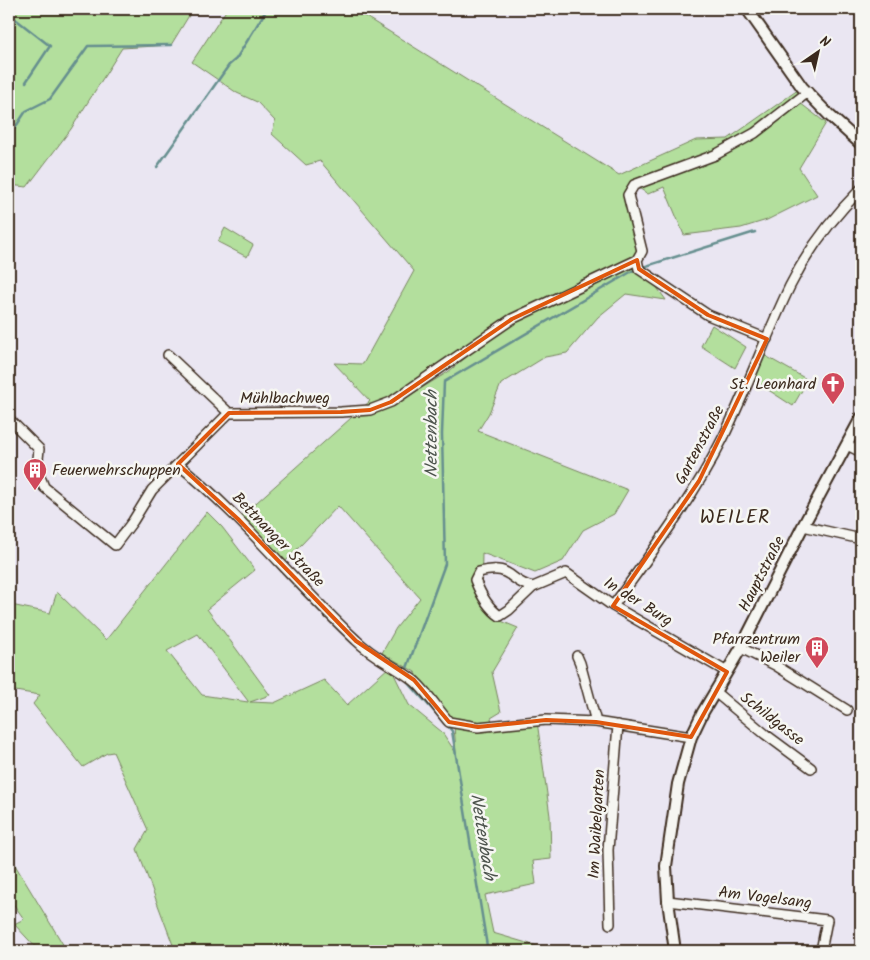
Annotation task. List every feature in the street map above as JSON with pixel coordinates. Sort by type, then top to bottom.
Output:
[{"type":"street","points":[[747,9],[802,87],[861,144]]},
{"type":"street","points":[[767,339],[708,315],[639,269],[636,260],[642,251],[628,195],[634,185],[715,155],[755,133],[808,92]]},
{"type":"street","name":"Gartenstraße","points":[[613,606],[677,517],[723,439],[791,285],[811,250],[861,189]]},
{"type":"street","name":"Mühlbachweg","points":[[168,355],[229,413],[370,410],[391,402],[512,319],[636,260]]},
{"type":"street","name":"Mühlbachweg","points":[[178,464],[229,413]]},
{"type":"street","name":"Hauptstraße","points":[[674,951],[666,866],[678,784],[691,737],[741,648],[861,418]]},
{"type":"street","points":[[9,420],[39,449],[38,469],[44,487],[115,544],[133,521],[152,490],[178,464]]},
{"type":"street","points":[[847,445],[861,452]]},
{"type":"street","name":"Bettnanger Straße","points":[[178,464],[204,485],[356,641],[379,659],[414,680],[449,722],[478,727],[546,720],[596,722],[691,737]]},
{"type":"street","points":[[803,526],[861,539]]},
{"type":"street","name":"In der Burg","points":[[533,587],[524,585],[503,570],[489,569],[479,572],[475,580],[491,610],[500,616],[533,587],[566,573],[613,606],[727,672]]},
{"type":"street","points":[[741,648],[775,665],[847,710]]},
{"type":"street","points":[[577,656],[596,722]]},
{"type":"street","name":"Schildgasse","points":[[715,692],[765,734],[811,768]]},
{"type":"street","name":"Im Waibelgarten","points":[[610,924],[608,850],[618,724]]},
{"type":"street","name":"Am Vogelsang","points":[[668,901],[828,920],[821,951]]},
{"type":"highlighted area","points":[[637,260],[639,269],[708,315],[767,339],[699,481],[613,606],[727,672],[691,737],[596,722],[546,720],[478,727],[449,722],[414,680],[356,641],[238,519],[178,464],[229,413],[341,412],[370,410],[391,402],[512,319]]},
{"type":"green space","points":[[9,9],[193,9],[171,45],[122,48],[71,129],[27,187],[9,185],[9,102],[17,92],[9,86]]},
{"type":"green space","points":[[227,9],[353,9],[619,175],[696,140],[728,139],[802,87],[800,103],[826,123],[799,168],[817,195],[767,220],[741,228],[684,235],[664,187],[648,194],[634,185],[628,195],[642,251],[637,260],[666,300],[626,294],[598,317],[567,353],[545,357],[501,384],[489,413],[478,431],[628,490],[614,514],[583,530],[563,561],[535,573],[482,553],[481,605],[501,621],[518,628],[492,672],[501,712],[491,718],[494,728],[537,721],[550,816],[551,859],[533,861],[536,884],[485,895],[493,933],[554,951],[288,951],[285,946],[279,951],[165,951],[173,945],[137,849],[148,830],[113,752],[107,753],[83,767],[33,704],[40,695],[9,690],[9,570],[11,605],[50,613],[57,592],[106,640],[207,512],[222,527],[255,570],[207,609],[270,695],[250,702],[274,703],[324,680],[347,705],[390,666],[409,705],[442,732],[456,753],[454,725],[415,672],[382,653],[396,628],[420,598],[338,506],[282,565],[238,519],[370,401],[334,363],[363,364],[414,271],[320,161],[306,165],[272,134],[275,121],[257,102],[237,93],[192,62]],"holes":[[[506,325],[448,372],[402,400]],[[198,634],[248,701],[248,702],[202,695],[167,651]]]},
{"type":"green space","points":[[225,228],[253,245],[247,257],[218,242]]},
{"type":"green space","points":[[712,325],[746,347],[735,368],[701,346]]},
{"type":"green space","points":[[762,354],[808,380],[793,406],[750,378]]},
{"type":"green space","points":[[9,855],[67,951],[39,951],[14,924],[24,919],[9,898]]},
{"type":"waterway","points":[[157,167],[229,65],[236,59],[267,9]]},
{"type":"waterway","points":[[9,14],[50,46],[26,82]]},
{"type":"waterway","points":[[9,137],[26,111],[50,99],[88,46],[171,45]]},
{"type":"waterway","name":"Nettenbach","points":[[643,267],[755,232]]},
{"type":"waterway","name":"Nettenbach","points":[[407,671],[445,564],[442,434],[444,382],[634,270]]},
{"type":"waterway","name":"Nettenbach","points":[[407,681],[440,718]]},
{"type":"waterway","name":"Nettenbach","points":[[446,724],[452,731],[487,946],[494,951]]},
{"type":"place","name":"St. Leonhard","points":[[833,405]]},
{"type":"place","name":"Feuerwehrschuppen","points":[[35,491]]},
{"type":"place","name":"Pfarrzentrum Weiler","points":[[817,669]]},
{"type":"district","name":"WEILER","points":[[735,518]]}]
